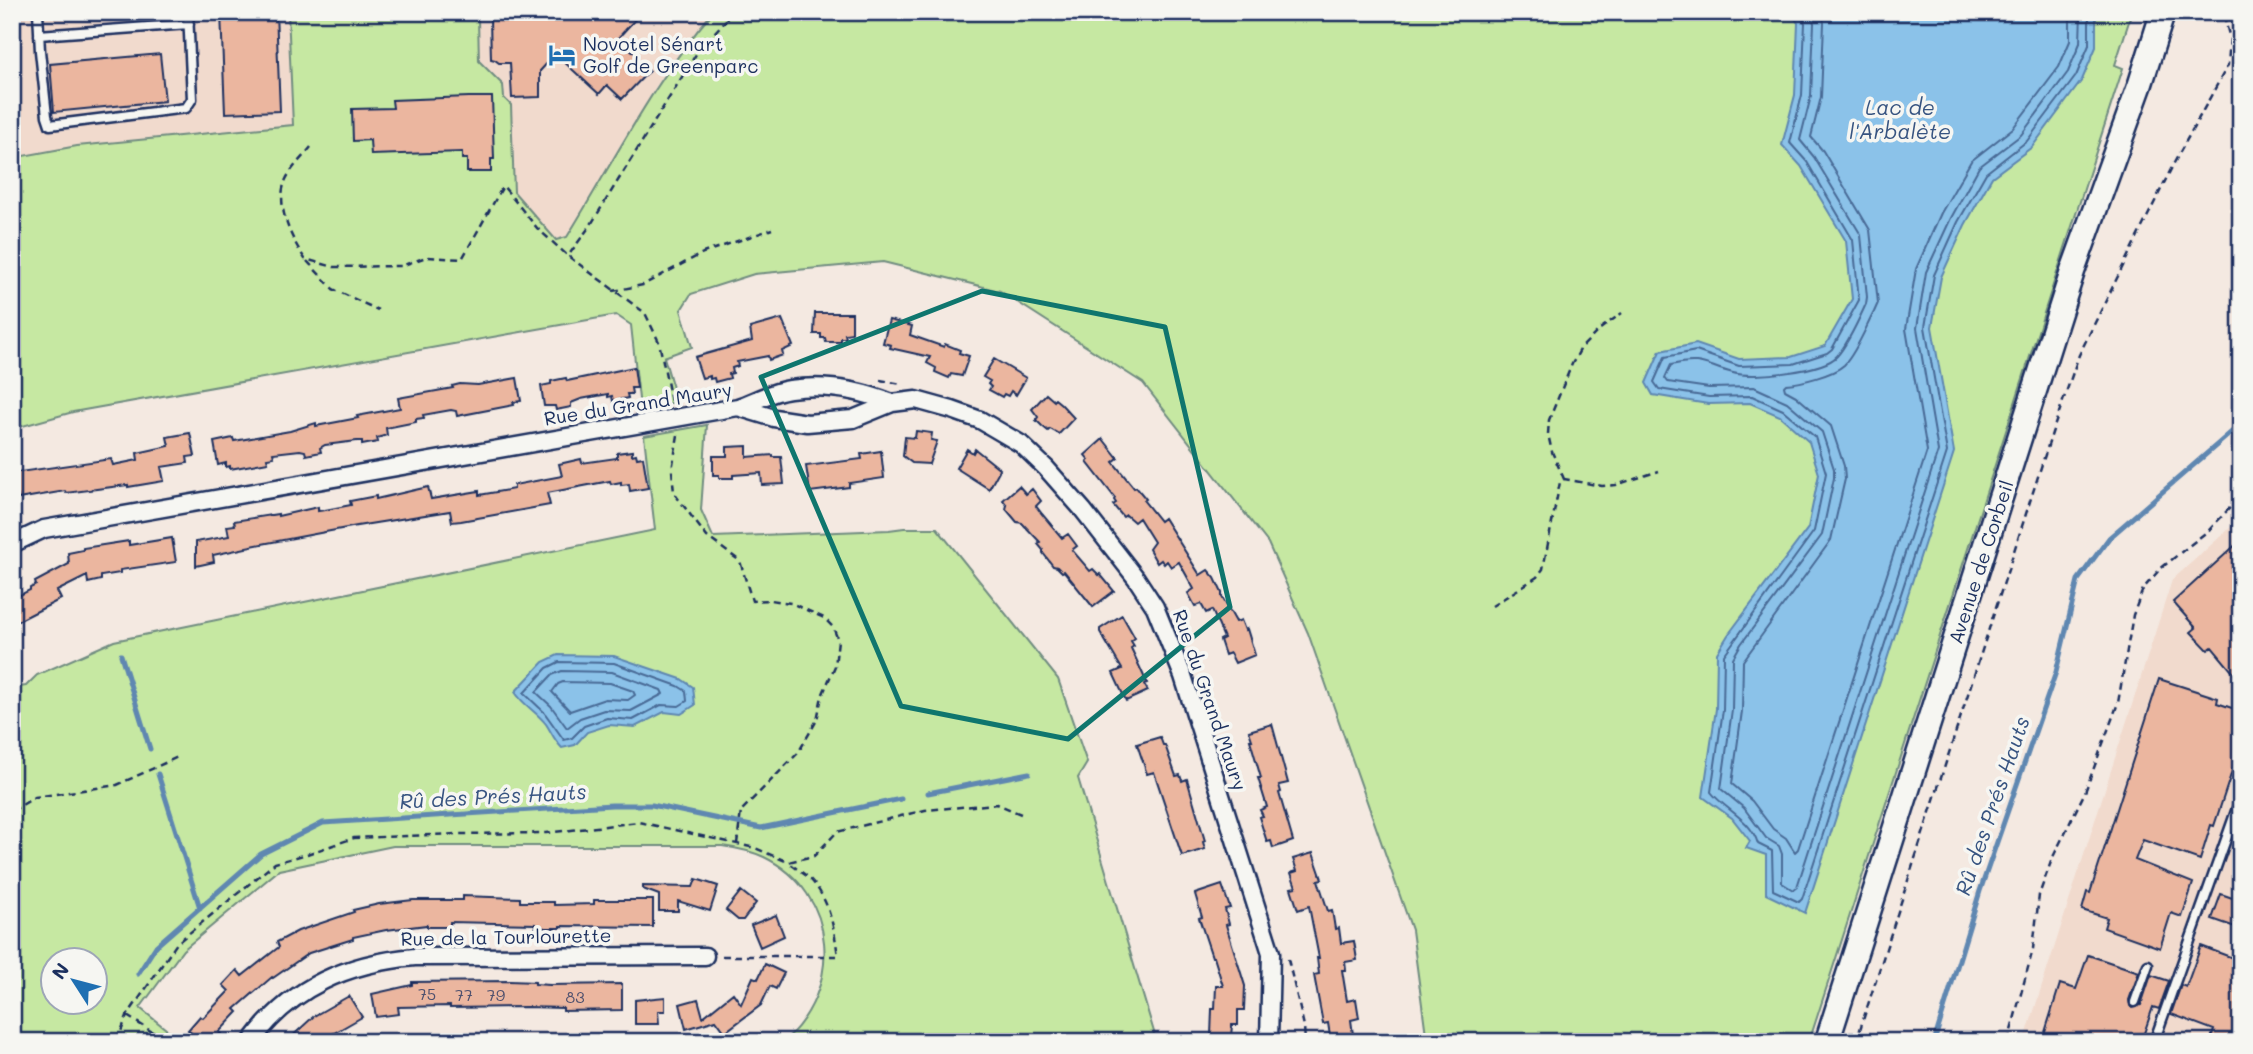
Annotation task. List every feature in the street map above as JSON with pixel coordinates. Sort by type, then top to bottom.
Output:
[{"type":"main road","name":"Avenue de Corbeil","points":[[1827,1042],[2073,270],[2140,85],[2163,12]]},
{"type":"main road","name":"Avenue de Corbeil","points":[[2140,85],[2178,12]]},
{"type":"street","points":[[738,407],[788,389],[834,387],[869,394],[892,403]]},
{"type":"street","name":"Rue du Grand Maury","points":[[12,544],[44,529],[738,407],[774,418],[807,423],[853,419],[892,403],[916,400],[980,420],[1021,444],[1046,468],[1083,510],[1155,607],[1192,703],[1271,953],[1269,1042]]},
{"type":"street","name":"Rue de la Tourlourette","points":[[251,1042],[264,1024],[292,1000],[322,981],[356,967],[383,960],[415,957],[705,956]]},
{"type":"lane","points":[[38,12],[50,125],[186,107],[192,99],[188,12]]},
{"type":"lane","points":[[39,34],[189,24]]},
{"type":"lane","points":[[2154,1042],[2241,797]]},
{"type":"lane","points":[[2135,1002],[2148,965]]},
{"type":"path","points":[[568,256],[590,226],[698,51],[733,12]]},
{"type":"path","points":[[1856,1042],[2079,355],[2174,163],[2228,65],[2231,39],[2223,12]]},
{"type":"path","points":[[311,147],[287,176],[281,195],[296,245],[305,259],[333,289],[378,310]]},
{"type":"path","points":[[305,259],[334,267],[401,266],[426,257],[462,259],[503,186],[537,228],[568,256],[645,313],[659,342],[678,436],[672,470],[674,493],[707,537],[740,561],[752,601],[791,603],[824,618],[833,627],[838,640],[835,666],[822,696],[817,720],[798,752],[741,811],[737,844]]},
{"type":"path","points":[[613,290],[643,285],[703,253],[772,229]]},
{"type":"path","points":[[1564,479],[1552,452],[1548,434],[1549,420],[1581,348],[1600,329],[1622,313]]},
{"type":"path","points":[[880,380],[905,385]]},
{"type":"path","points":[[1564,479],[1602,486],[1616,485],[1659,471]]},
{"type":"path","points":[[1492,606],[1537,577],[1543,569],[1560,482],[1564,479]]},
{"type":"path","points":[[2008,1042],[2033,949],[2039,895],[2052,859],[2085,792],[2119,703],[2133,615],[2143,589],[2161,569],[2209,530],[2241,496]]},
{"type":"path","points":[[12,811],[35,797],[117,785],[180,756]]},
{"type":"path","points":[[788,862],[814,856],[837,832],[925,810],[997,804],[1021,814]]},
{"type":"path","points":[[117,1042],[127,1016],[177,943],[275,863],[354,838],[546,833],[639,822],[755,848],[788,862],[810,879],[825,900],[838,956],[705,956]]},
{"type":"path","points":[[1288,957],[1304,1026],[1305,1042]]},
{"type":"path","points":[[127,1016],[167,1042]]},
{"type":"highlighted area","points":[[982,291],[1165,327],[1230,607],[1068,739],[901,706],[761,377]]},
{"type":"shaded area","points":[[12,12],[288,12],[294,125],[77,146],[12,158]]},
{"type":"shaded area","points":[[483,12],[713,12],[655,88],[567,237],[556,240],[514,192],[511,105],[504,98],[503,85],[479,61],[478,18]]},
{"type":"shaded area","points":[[2241,518],[2241,1042],[2024,1042],[2172,580]]},
{"type":"green space","points":[[288,12],[483,12],[478,18],[479,61],[503,85],[504,98],[511,105],[514,192],[556,240],[567,237],[653,93],[713,12],[2132,12],[2115,65],[2123,68],[1809,1042],[1427,1042],[1412,930],[1308,633],[1268,543],[1143,383],[1000,291],[883,262],[754,274],[691,294],[681,310],[692,347],[664,357],[677,402],[640,408],[631,325],[616,315],[73,412],[12,429],[12,158],[77,146],[293,125]]},
{"type":"green space","points":[[707,425],[701,510],[713,537],[937,528],[1058,679],[1087,763],[1078,778],[1154,1032],[1153,1042],[783,1042],[802,1021],[816,996],[823,970],[824,944],[819,918],[807,894],[789,873],[764,857],[722,846],[393,846],[279,870],[183,950],[140,1008],[182,1042],[12,1042],[12,688],[26,686],[37,675],[114,641],[655,530],[644,436]]},
{"type":"water","name":"Lac de l'Arbalète","points":[[1790,12],[2096,12],[2096,47],[2082,80],[2032,147],[1992,177],[1965,225],[1941,277],[1932,327],[1954,452],[1805,913],[1766,894],[1766,855],[1746,848],[1750,841],[1732,818],[1703,797],[1716,709],[1717,653],[1808,528],[1819,474],[1809,442],[1780,416],[1750,403],[1708,404],[1653,395],[1646,383],[1660,351],[1696,344],[1739,359],[1791,357],[1825,346],[1852,299],[1846,241],[1801,166],[1782,145],[1795,95],[1798,23]]},
{"type":"water","points":[[558,655],[614,656],[681,679],[693,687],[695,705],[681,714],[664,712],[635,727],[609,725],[587,732],[575,745],[562,748],[546,724],[515,692],[543,662]]},
{"type":"building","points":[[221,12],[276,12],[280,111],[225,113]]},
{"type":"building","name":"Novotel Sénart Golf de Greenparc","points":[[530,12],[642,12],[618,38],[638,56],[636,59],[649,71],[622,99],[607,85],[599,94],[561,59],[550,60],[540,71],[540,97],[512,98],[510,63],[499,63],[491,59],[490,18]]},
{"type":"building","points":[[160,54],[165,101],[54,112],[50,64]]},
{"type":"building","points":[[492,97],[494,159],[491,159],[491,172],[467,172],[467,159],[462,159],[462,152],[371,155],[370,140],[353,141],[352,109],[393,108],[392,100]]},
{"type":"building","points":[[815,313],[852,313],[852,333],[845,334],[846,338],[841,338],[841,342],[826,342],[825,338],[821,338],[821,334],[814,334]]},
{"type":"building","points":[[782,319],[793,346],[782,351],[783,355],[769,360],[768,356],[737,362],[738,366],[732,368],[733,373],[729,374],[730,378],[715,382],[710,376],[702,378],[695,357],[752,341],[750,328]]},
{"type":"building","points":[[889,320],[912,326],[910,335],[944,347],[945,344],[969,356],[962,376],[951,374],[949,378],[935,372],[936,368],[927,363],[930,357],[890,348],[891,345],[883,343]]},
{"type":"building","points":[[994,359],[1026,378],[1016,395],[1011,391],[1008,396],[1004,394],[1002,397],[989,390],[990,381],[983,377]]},
{"type":"building","points":[[634,367],[637,388],[631,388],[632,394],[627,394],[628,398],[613,401],[608,394],[581,399],[571,403],[571,407],[556,410],[555,406],[544,406],[541,386],[551,384],[551,381],[566,378],[567,381]]},
{"type":"building","points":[[517,378],[521,401],[513,402],[514,405],[457,416],[456,411],[451,410],[423,415],[424,418],[416,419],[416,422],[386,428],[387,435],[377,438],[378,442],[362,445],[362,441],[357,441],[325,445],[320,448],[321,452],[306,455],[305,451],[300,450],[273,453],[274,457],[267,458],[268,462],[230,469],[230,466],[226,467],[226,463],[218,465],[214,442],[233,438],[234,441],[290,431],[316,423],[316,426],[358,418],[357,416],[400,408],[398,398],[453,388],[452,386],[460,384],[478,385]]},
{"type":"building","points":[[1046,394],[1061,404],[1074,418],[1059,434],[1042,426],[1036,420],[1038,417],[1032,409]]},
{"type":"building","points":[[916,431],[932,433],[931,440],[937,441],[929,464],[912,463],[903,456],[905,437],[915,438]]},
{"type":"building","points":[[190,433],[195,456],[187,457],[188,463],[161,467],[164,481],[128,487],[65,491],[18,499],[18,496],[12,497],[12,473],[111,459],[113,465],[138,460],[137,453],[169,446],[167,437]]},
{"type":"building","points":[[1103,439],[1118,458],[1113,462],[1146,499],[1144,501],[1160,521],[1164,518],[1200,575],[1208,570],[1215,578],[1236,622],[1241,620],[1245,630],[1247,629],[1255,655],[1235,663],[1230,653],[1225,655],[1220,640],[1224,638],[1212,610],[1206,613],[1201,604],[1195,606],[1188,593],[1194,589],[1179,562],[1171,567],[1167,561],[1164,564],[1161,560],[1157,563],[1149,549],[1154,542],[1139,518],[1134,522],[1126,515],[1123,517],[1113,505],[1116,503],[1115,498],[1087,462],[1089,460],[1085,455]]},
{"type":"building","points":[[747,446],[747,457],[781,457],[784,484],[762,485],[761,473],[733,475],[733,478],[713,475],[713,456],[727,456],[727,447]]},
{"type":"building","points":[[967,449],[973,453],[975,449],[1000,469],[989,489],[956,468]]},
{"type":"building","points":[[632,451],[632,455],[636,454],[637,458],[643,457],[648,488],[630,491],[629,484],[611,484],[610,481],[547,493],[550,505],[452,522],[450,511],[357,526],[213,555],[214,562],[196,566],[196,542],[229,536],[227,526],[235,525],[234,521],[278,516],[318,507],[318,511],[325,510],[351,505],[350,501],[376,496],[376,499],[428,487],[431,499],[479,491],[479,495],[514,489],[514,485],[562,476],[559,464],[581,459],[582,463],[617,458],[617,453]]},
{"type":"building","points":[[881,451],[884,478],[849,483],[849,487],[810,492],[806,466],[862,459],[861,454]]},
{"type":"building","points":[[1019,486],[1026,494],[1032,489],[1041,501],[1036,506],[1042,514],[1062,538],[1068,534],[1077,546],[1072,550],[1090,571],[1093,569],[1100,574],[1114,591],[1093,607],[1064,571],[1053,566],[1038,544],[1040,542],[1006,509],[1007,505],[1003,500]]},
{"type":"building","points":[[172,538],[176,562],[120,570],[120,573],[101,576],[101,580],[88,583],[87,576],[57,591],[61,599],[12,624],[12,599],[30,590],[36,585],[35,582],[69,564],[68,553],[129,541],[129,545]]},
{"type":"building","points":[[2241,540],[2241,682],[2212,647],[2208,650],[2191,632],[2196,628],[2173,602]]},
{"type":"building","points":[[1122,615],[1135,638],[1131,641],[1134,646],[1131,648],[1148,691],[1126,701],[1113,673],[1122,669],[1100,632],[1100,629]]},
{"type":"building","points":[[2159,679],[2218,698],[2217,703],[2241,711],[2241,744],[2200,860],[2143,840],[2135,860],[2193,883],[2182,917],[2171,913],[2160,948],[2104,928],[2107,918],[2082,910],[2087,892],[2090,893]]},
{"type":"building","points":[[1272,724],[1288,783],[1279,785],[1279,793],[1293,841],[1273,848],[1271,841],[1267,842],[1259,817],[1263,816],[1260,810],[1267,807],[1249,731]]},
{"type":"building","points":[[1160,737],[1176,776],[1180,775],[1182,781],[1187,779],[1205,841],[1205,849],[1182,856],[1154,772],[1147,774],[1137,744]]},
{"type":"building","points":[[1313,853],[1322,879],[1318,880],[1328,911],[1332,910],[1335,929],[1339,928],[1341,943],[1354,941],[1357,960],[1345,962],[1346,970],[1342,970],[1347,1001],[1356,999],[1359,1018],[1351,1020],[1354,1042],[1331,1042],[1328,1023],[1323,1024],[1314,975],[1319,974],[1319,958],[1309,906],[1298,910],[1291,888],[1296,887],[1291,873],[1297,871],[1293,859]]},
{"type":"building","points":[[696,879],[718,886],[710,911],[678,901],[678,911],[659,911],[659,895],[643,889],[643,886],[693,887]]},
{"type":"building","points":[[1222,885],[1230,908],[1225,909],[1229,924],[1226,925],[1245,986],[1244,1010],[1238,1010],[1238,1025],[1232,1025],[1231,1037],[1211,1036],[1216,986],[1223,986],[1199,918],[1202,917],[1195,894]]},
{"type":"building","points":[[741,891],[756,903],[743,920],[738,920],[726,910]]},
{"type":"building","points":[[2221,894],[2241,901],[2241,929],[2212,919]]},
{"type":"building","points":[[463,896],[520,898],[520,902],[554,902],[554,905],[594,904],[594,900],[653,900],[653,927],[546,928],[535,927],[535,924],[450,922],[450,927],[427,925],[353,937],[309,953],[272,977],[235,1009],[238,1012],[219,1032],[221,1034],[215,1042],[201,1042],[188,1030],[229,991],[223,985],[237,970],[242,976],[279,947],[277,942],[298,931],[354,912],[353,910],[379,904],[413,900],[463,900]]},
{"type":"building","points":[[776,915],[784,936],[760,947],[751,925]]},
{"type":"building","points":[[2201,946],[2241,961],[2241,1042],[2210,1042],[2214,1030],[2171,1014],[2181,985],[2186,987]]},
{"type":"building","points":[[2088,955],[2139,972],[2129,1000],[2133,1008],[2141,1005],[2151,975],[2169,981],[2159,1009],[2153,1007],[2141,1042],[2042,1042],[2060,984],[2076,989]]},
{"type":"building","points":[[765,964],[784,973],[776,989],[770,986],[761,1005],[725,1032],[716,1020],[686,1029],[680,1004],[698,999],[703,1017],[733,993],[741,1004],[753,977],[758,979]]},
{"type":"building","points":[[509,981],[550,985],[622,984],[622,1010],[398,1007],[399,1014],[376,1017],[372,994],[412,985],[412,982]]},
{"type":"building","points":[[349,996],[362,1017],[322,1042],[286,1042],[314,1016]]},
{"type":"building","points":[[665,997],[665,1011],[658,1011],[659,1024],[635,1024],[635,1000]]},
{"type":"waterway","name":"Rû des Prés Hauts","points":[[1934,1042],[1980,891],[2056,672],[2078,580],[2109,538],[2241,424]]},
{"type":"waterway","points":[[121,655],[150,749]]},
{"type":"waterway","name":"Rû des Prés Hauts","points":[[928,793],[1029,773]]},
{"type":"waterway","points":[[158,774],[200,908]]},
{"type":"waterway","name":"Rû des Prés Hauts","points":[[138,974],[156,946],[261,854],[323,823],[612,805],[652,805],[761,828],[901,799]]},
{"type":"place","name":"Novotel Sénart Golf de Greenparc","points":[[562,55]]}]
